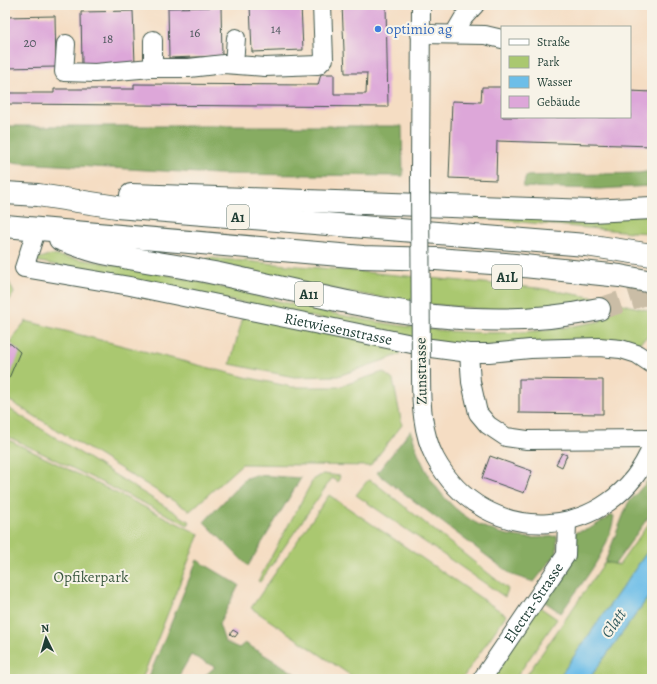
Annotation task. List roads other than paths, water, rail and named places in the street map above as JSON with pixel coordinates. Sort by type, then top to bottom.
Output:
[{"type":"highway","name":"A1","points":[[5,193],[38,195],[117,207],[586,245],[652,255]]},
{"type":"highway","points":[[38,195],[159,195],[591,211],[652,208]]},
{"type":"highway","name":"A1","points":[[22,228],[363,257],[436,259],[497,264],[583,272],[652,282]]},
{"type":"highway","name":"A11","points":[[22,228],[102,253],[178,265],[344,302],[406,313],[448,318],[509,321],[559,317],[599,309]]},
{"type":"highway","name":"A1L","points":[[363,257],[436,271],[578,284],[652,296]]},
{"type":"street","points":[[66,44],[64,72],[95,73],[153,68],[189,68],[234,64],[265,67],[308,66],[322,62],[324,59],[322,5]]},
{"type":"street","name":"Zunstrasse","points":[[421,5],[420,175],[422,412],[430,446],[442,469],[462,494],[485,510],[514,521],[539,524],[567,521],[597,510],[622,492],[634,479],[652,446]]},
{"type":"street","points":[[454,34],[464,17],[475,5]]},
{"type":"street","points":[[420,34],[485,35],[501,39]]},
{"type":"street","points":[[234,64],[236,38]]},
{"type":"street","points":[[153,40],[153,68]]},
{"type":"street","name":"Rietwiesenstrasse","points":[[22,228],[24,268],[130,286],[387,340],[469,353],[599,346],[621,349],[637,354],[652,364]]},
{"type":"street","points":[[469,353],[471,382],[478,413],[488,425],[506,437],[527,440],[652,439]]},
{"type":"street","name":"Electra-Strasse","points":[[482,679],[566,555],[567,521]]},
{"type":"water","name":"Glatt","points":[[652,545],[652,592],[589,679],[558,679]]},
{"type":"tunnel","points":[[599,309],[652,292]]},
{"type":"place","name":"optimio ag","points":[[378,29]]},
{"type":"park label","name":"Opfikerpark","points":[[91,577]]}]
